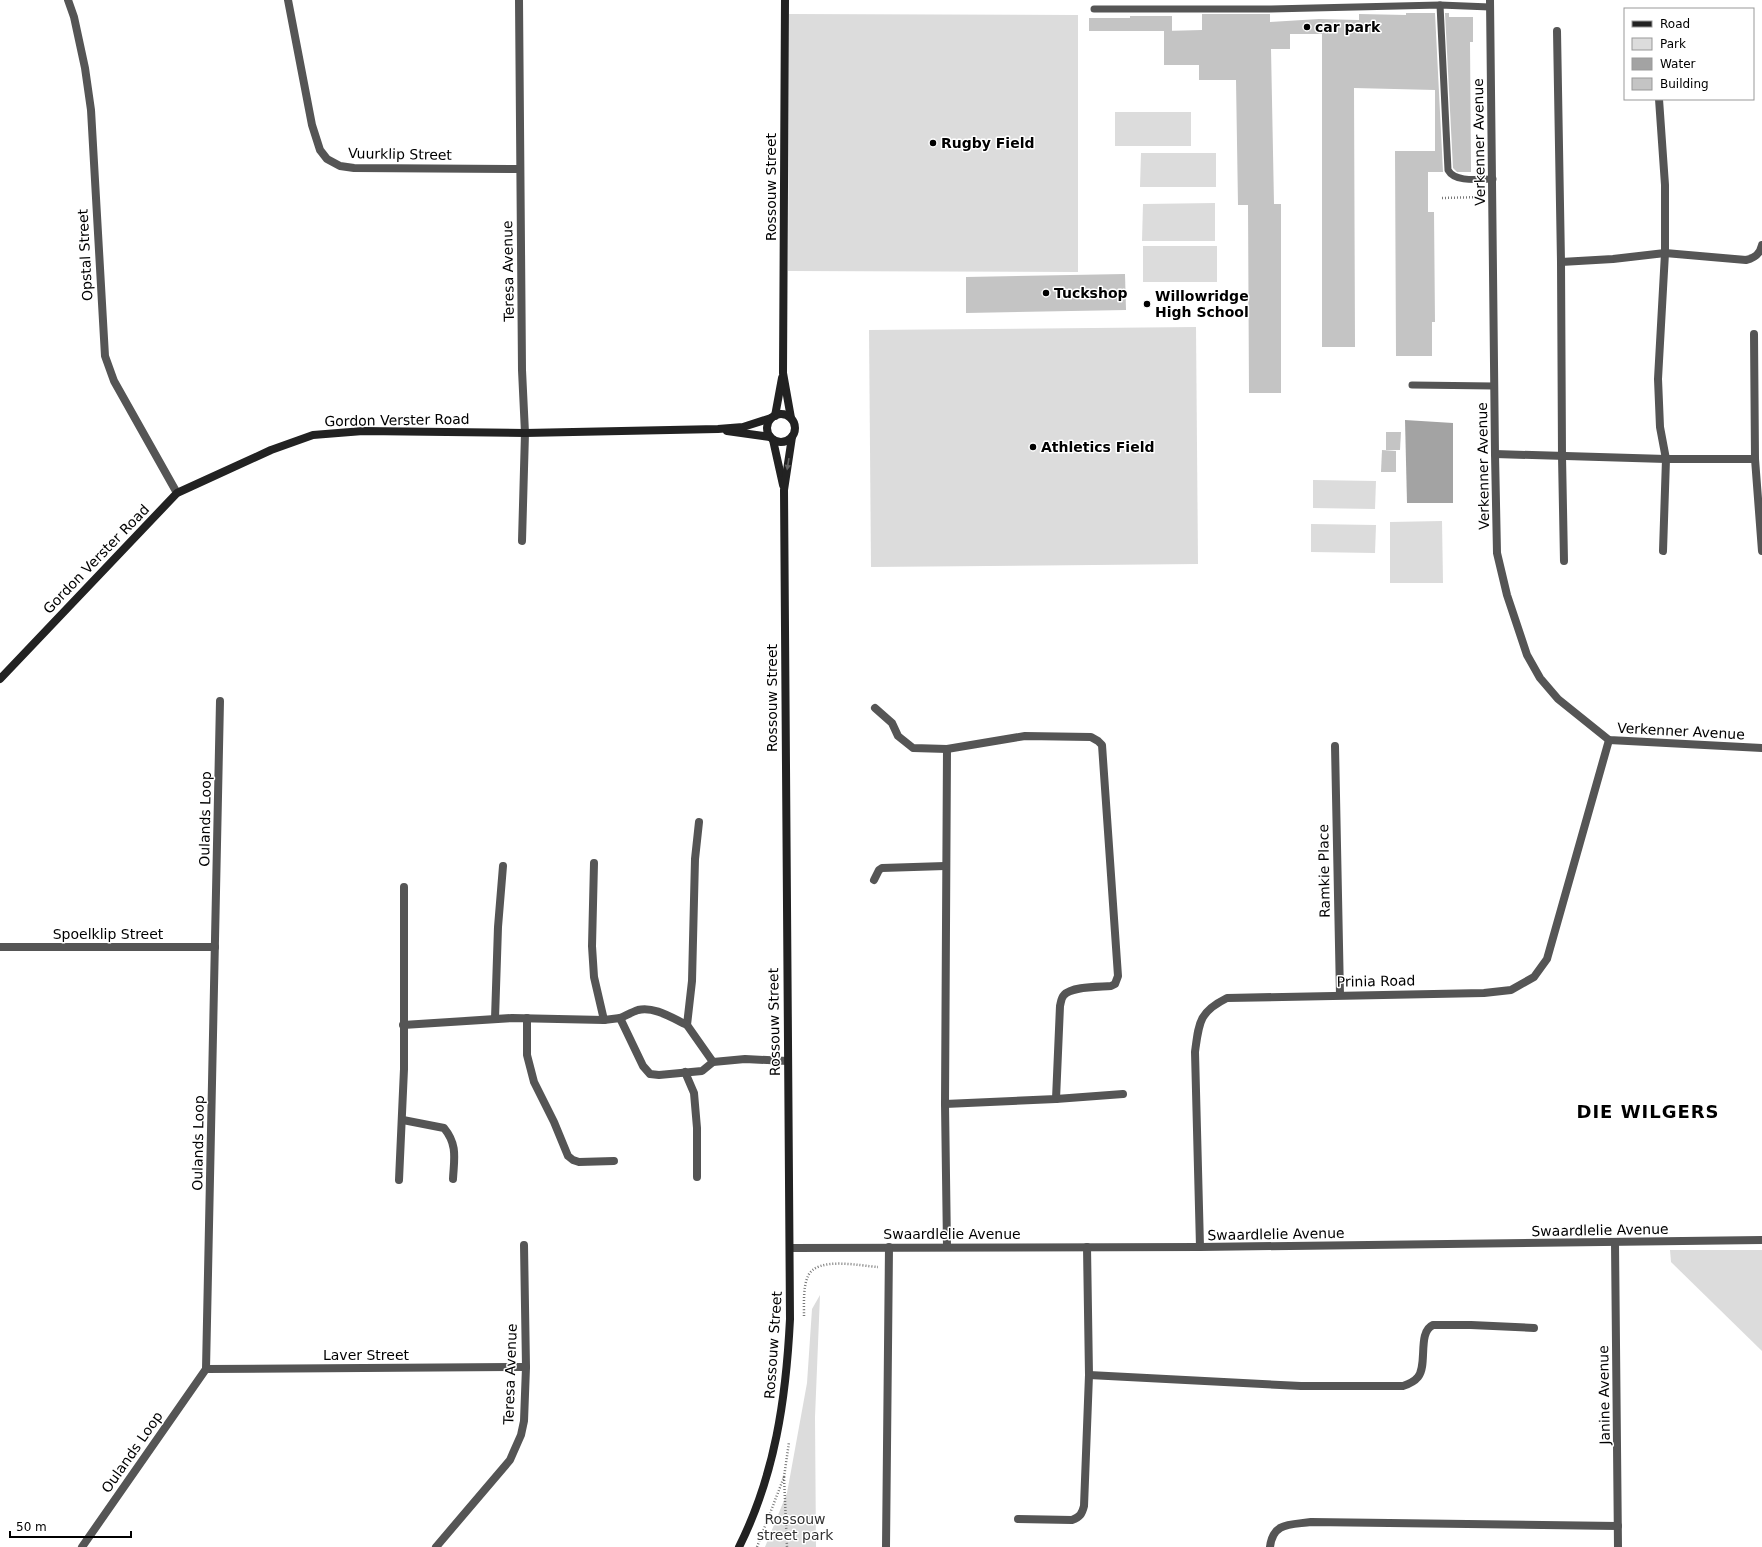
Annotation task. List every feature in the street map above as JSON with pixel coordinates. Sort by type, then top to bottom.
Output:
[{"type":"main road","name":"Rossouw Street","points":[[785,0],[783,373],[791,418]]},
{"type":"main road","name":"Rossouw Street","points":[[773,417],[783,373]]},
{"type":"main road","points":[[783,414],[791,418],[796,429],[792,437],[786,442],[781,443],[772,439],[767,429],[769,421],[773,417],[783,414]]},
{"type":"main road","name":"Gordon Verster Road","points":[[0,679],[177,493],[271,450],[313,435],[363,431],[525,433],[718,429],[743,426],[773,417]]},
{"type":"main road","name":"Gordon Verster Road","points":[[718,429],[772,439]]},
{"type":"main road","name":"Rossouw Street","points":[[739,1547],[767,1478],[777,1438],[784,1400],[790,1319],[791,1248],[788,1061],[784,490],[792,437]]},
{"type":"main road","name":"Rossouw Street","points":[[772,439],[784,490]]},
{"type":"street","name":"Opstal Street","points":[[68,0],[74,17],[85,68],[91,110],[105,356],[114,381],[177,493]]},
{"type":"street","name":"Vuurklip Street","points":[[288,0],[312,125],[320,150],[327,159],[340,166],[354,168],[520,169]]},
{"type":"street","name":"Teresa Avenue","points":[[519,0],[522,370],[525,433],[522,541]]},
{"type":"street","name":"Verkenner Avenue","points":[[1490,3],[1493,179],[1494,454],[1498,553],[1507,595],[1527,655],[1540,678],[1558,699],[1609,740],[1762,748]]},
{"type":"street","points":[[1557,31],[1562,262],[1562,456],[1564,561]]},
{"type":"street","points":[[1659,100],[1665,185],[1665,253],[1658,379],[1660,427],[1666,459],[1663,551]]},
{"type":"street","points":[[1562,262],[1613,259],[1665,253],[1746,260],[1753,258],[1758,254],[1762,245]]},
{"type":"street","points":[[1754,334],[1754,459],[1762,551]]},
{"type":"street","points":[[1494,454],[1666,459],[1754,459]]},
{"type":"street","name":"Oulands Loop","points":[[82,1547],[206,1369],[220,701]]},
{"type":"street","points":[[875,708],[892,723],[898,736],[913,748],[947,749],[1025,736],[1091,737],[1098,741],[1102,746],[1118,976],[1115,984],[1111,986],[1072,990],[1061,998],[1056,1100]]},
{"type":"street","name":"Prinia Road","points":[[1200,1248],[1195,1052],[1198,1027],[1203,1016],[1211,1006],[1227,998],[1484,993],[1511,990],[1534,978],[1547,959],[1609,740]]},
{"type":"street","name":"Ramkie Place","points":[[1335,746],[1340,995]]},
{"type":"street","points":[[947,749],[945,866],[945,1104],[947,1247]]},
{"type":"street","points":[[687,1025],[692,981],[695,859],[699,822]]},
{"type":"street","points":[[594,863],[592,946],[594,978],[604,1020]]},
{"type":"street","points":[[495,1019],[498,927],[503,866]]},
{"type":"street","points":[[874,880],[879,870],[882,868],[945,866]]},
{"type":"street","points":[[400,1180],[403,1120],[404,887]]},
{"type":"street","name":"Spoelklip Street","points":[[0,947],[215,947]]},
{"type":"street","points":[[403,1025],[528,1018],[604,1020],[620,1018],[638,1010],[648,1010],[658,1012],[687,1025],[713,1062]]},
{"type":"street","points":[[528,1018],[527,1055],[534,1082],[554,1122],[568,1156],[579,1162],[614,1161]]},
{"type":"street","points":[[620,1018],[646,1070],[650,1074],[659,1075],[702,1071],[713,1062],[745,1059],[788,1061]]},
{"type":"street","points":[[685,1072],[694,1093],[697,1128],[697,1177]]},
{"type":"street","points":[[945,1104],[1056,1100],[1123,1094]]},
{"type":"street","points":[[403,1120],[444,1128],[452,1139],[454,1148],[453,1179]]},
{"type":"street","name":"Swaardlelie Avenue","points":[[791,1248],[1200,1248],[1762,1240]]},
{"type":"street","name":"Janine Avenue","points":[[1615,1243],[1618,1547]]},
{"type":"street","name":"Teresa Avenue","points":[[436,1547],[510,1460],[516,1448],[524,1421],[526,1366],[524,1245]]},
{"type":"street","points":[[1018,1519],[1072,1520],[1078,1518],[1082,1514],[1084,1506],[1089,1375],[1087,1247]]},
{"type":"street","points":[[886,1547],[889,1248]]},
{"type":"street","points":[[1089,1375],[1301,1386],[1403,1386],[1413,1382],[1421,1374],[1426,1332],[1433,1325],[1534,1328]]},
{"type":"street","name":"Laver Street","points":[[206,1369],[526,1366]]},
{"type":"street","points":[[1270,1547],[1271,1538],[1279,1528],[1311,1522],[1618,1526]]},
{"type":"lane","points":[[1094,8],[1263,9],[1490,3]]},
{"type":"lane","points":[[1440,5],[1448,170],[1450,174],[1456,177],[1493,179]]},
{"type":"lane","points":[[1412,385],[1494,386]]},
{"type":"path","points":[[1442,198],[1486,197]]},
{"type":"path","points":[[803,1319],[807,1277],[815,1268],[832,1263],[889,1268]]},
{"type":"path","points":[[787,1547],[784,1477],[789,1440]]},
{"type":"path","points":[[757,1547],[784,1477]]},
{"type":"green space","name":"Rugby Field","points":[[789,14],[1078,15],[1078,272],[788,271]]},
{"type":"green space","points":[[1115,112],[1191,112],[1191,146],[1115,146]]},
{"type":"green space","points":[[1141,153],[1216,153],[1216,187],[1140,187]]},
{"type":"green space","points":[[1215,203],[1215,241],[1142,241],[1143,204]]},
{"type":"green space","points":[[1143,246],[1217,246],[1217,282],[1143,282]]},
{"type":"green space","name":"Athletics Field","points":[[1196,327],[1198,564],[871,567],[869,330]]},
{"type":"green space","points":[[1313,480],[1376,481],[1375,509],[1313,508]]},
{"type":"green space","points":[[1442,521],[1443,583],[1390,583],[1390,522]]},
{"type":"green space","points":[[1311,524],[1376,525],[1375,553],[1311,552]]},
{"type":"green space","points":[[1670,1250],[1762,1250],[1762,1351],[1671,1262]]},
{"type":"green space","name":"Rossouw street park","points":[[820,1295],[815,1417],[816,1547],[765,1547],[787,1493],[807,1383],[812,1309]]},
{"type":"water","points":[[1405,420],[1453,423],[1453,503],[1407,503]]},
{"type":"building","points":[[1406,13],[1435,13],[1443,172],[1428,172],[1428,212],[1434,212],[1435,322],[1432,322],[1432,356],[1396,356],[1395,151],[1435,151],[1435,90],[1354,88],[1355,347],[1322,347],[1322,34],[1290,34],[1290,49],[1271,49],[1274,204],[1281,204],[1281,393],[1249,393],[1248,205],[1238,205],[1236,80],[1199,80],[1199,65],[1164,65],[1164,31],[1202,30],[1202,14],[1270,14],[1270,22],[1319,19],[1359,20],[1359,14],[1406,15]]},
{"type":"building","points":[[1445,13],[1449,13],[1449,17],[1473,17],[1473,42],[1470,42],[1471,172],[1457,172],[1453,168]]},
{"type":"building","points":[[1130,16],[1172,16],[1172,31],[1089,31],[1089,18],[1130,18]]},
{"type":"building","name":"Tuckshop","points":[[1125,274],[1126,310],[966,313],[966,277]]},
{"type":"building","points":[[1386,432],[1401,432],[1400,450],[1386,450]]},
{"type":"building","points":[[1382,450],[1396,451],[1396,472],[1381,472]]},
{"type":"place","name":"car park","points":[[1307,27]]},
{"type":"place","name":"Rugby Field","points":[[933,143]]},
{"type":"place","name":"Tuckshop","points":[[1046,293]]},
{"type":"place","name":"Willowridge High School","points":[[1147,304]]},
{"type":"place","name":"Athletics Field","points":[[1033,447]]},
{"type":"district","name":"DIE WILGERS","points":[[1648,1111]]}]
